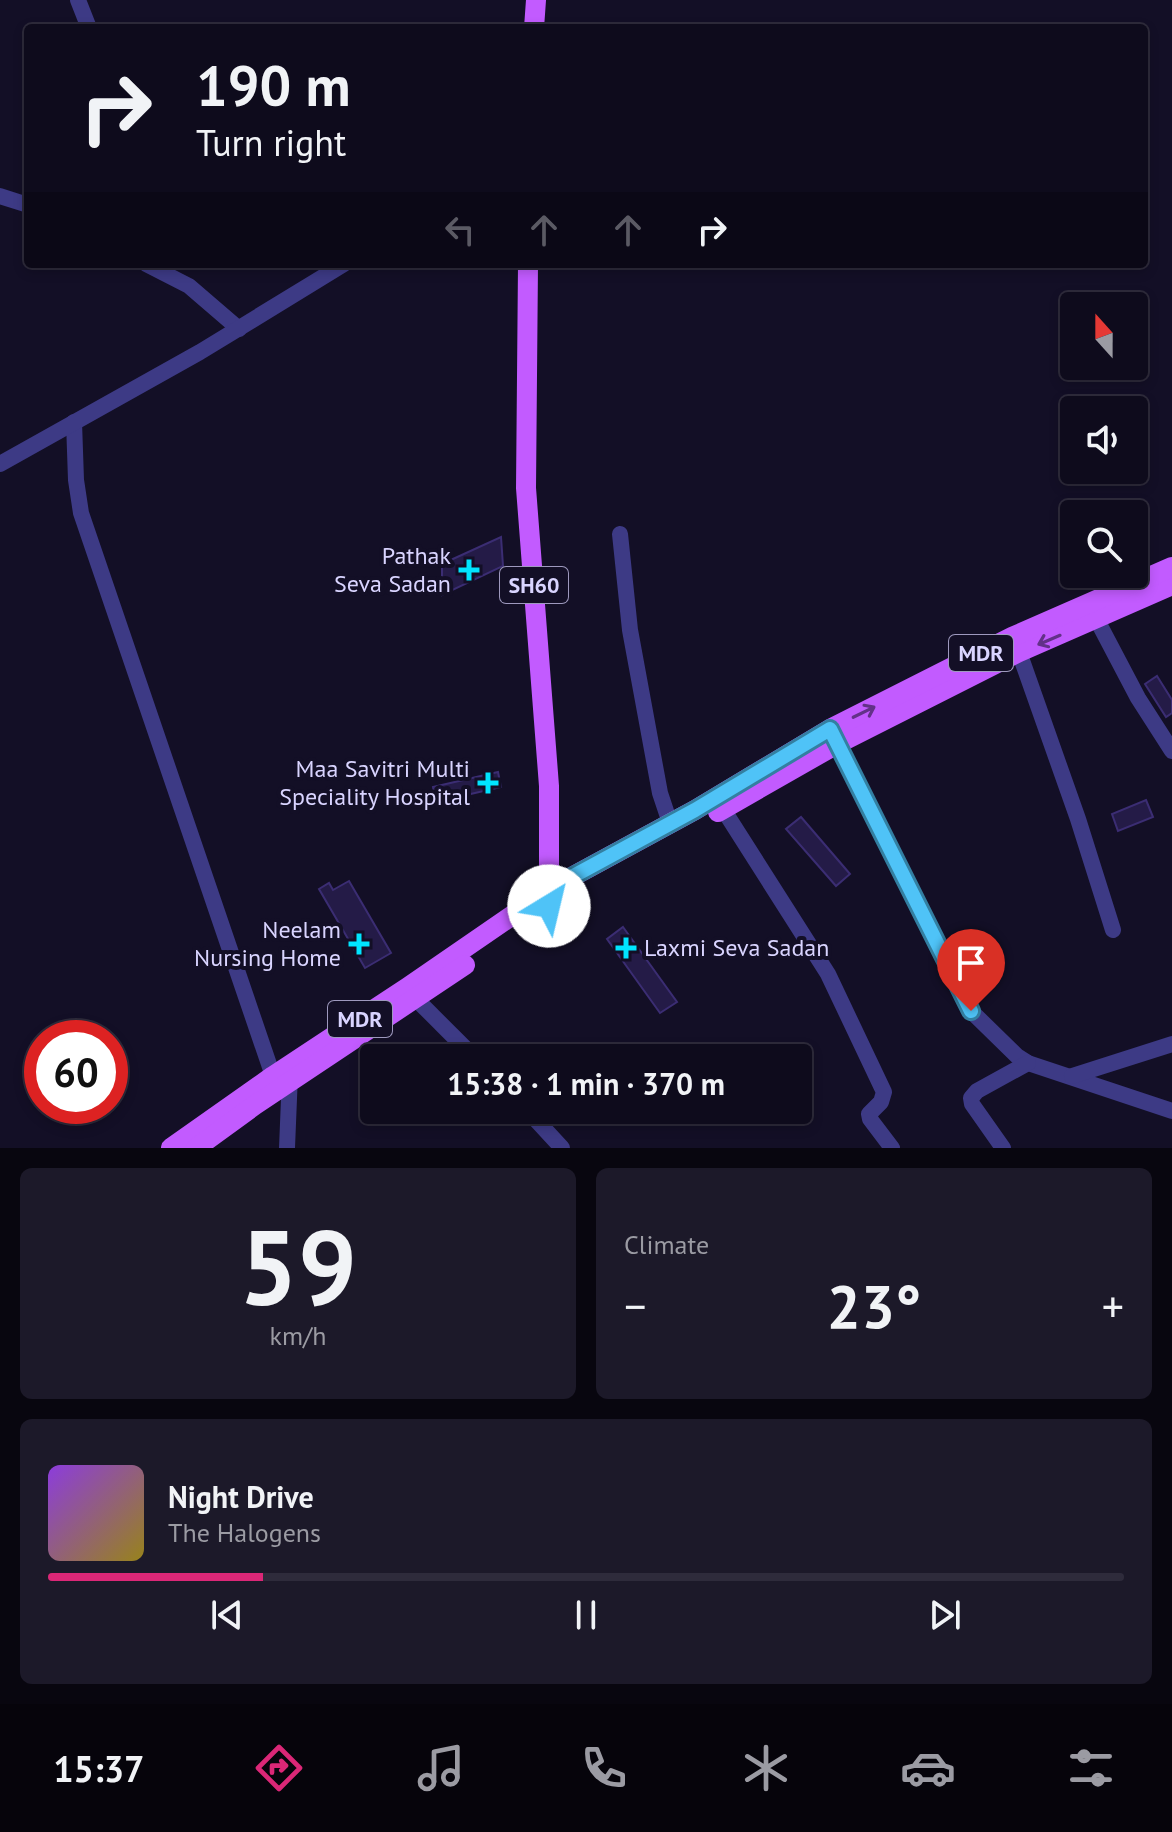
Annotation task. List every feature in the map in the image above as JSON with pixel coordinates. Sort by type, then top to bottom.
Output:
[{"type":"main road","name":"SH60","points":[[528,268],[526,488],[549,786],[549,898]]},
{"type":"main road","name":"MDR","points":[[171,1148],[549,898],[670,823],[771,773],[1012,637],[1172,567]]},
{"type":"main road","name":"MDR","points":[[833,736],[1172,585]]},
{"type":"main road","name":"MDR","points":[[196,1148],[284,1074],[416,999],[549,898],[723,809],[771,773]]},
{"type":"street","points":[[78,0],[87,24]]},
{"type":"street","points":[[0,196],[24,204]]},
{"type":"street","points":[[0,464],[239,329],[338,268]]},
{"type":"street","points":[[175,271],[239,329]]},
{"type":"street","points":[[74,422],[76,480],[81,513],[284,1074],[287,1148]]},
{"type":"street","points":[[620,534],[630,630],[660,793],[670,823]]},
{"type":"street","points":[[1097,620],[1138,698],[1172,751]]},
{"type":"street","points":[[1019,652],[1113,930]]},
{"type":"street","points":[[833,736],[971,1011],[1028,1063],[1172,1111]]},
{"type":"street","points":[[723,809],[828,974],[884,1092],[881,1102],[869,1114],[892,1148]]},
{"type":"street","points":[[416,999],[461,1044]]},
{"type":"street","points":[[1072,1076],[1172,1044]]},
{"type":"street","points":[[1003,1148],[971,1098],[977,1091],[1028,1063]]},
{"type":"street","points":[[540,1124],[562,1148]]},
{"type":"building","points":[[501,537],[503,566],[442,595],[442,564]]},
{"type":"building","points":[[1157,676],[1172,700],[1172,713],[1166,717],[1145,684]]},
{"type":"building","points":[[498,772],[501,787],[436,802],[433,787]]},
{"type":"building","points":[[1146,800],[1153,817],[1118,831],[1112,814]]},
{"type":"building","points":[[801,817],[850,874],[836,886],[786,829]]},
{"type":"building","points":[[349,881],[391,953],[365,968],[319,889],[329,883],[333,890]]},
{"type":"building","points":[[623,927],[677,1002],[660,1013],[607,939]]},
{"type":"place","name":"Pathak Seva Sadan","points":[[469,570]]},
{"type":"place","name":"Maa Savitri Multi Speciality Hospital","points":[[488,783]]},
{"type":"place","name":"Neelam Nursing Home","points":[[359,944]]},
{"type":"place","name":"Laxmi Seva Sadan","points":[[626,948]]},
{"type":"route","points":[[549,906],[548,891],[555,886],[695,810],[830,729],[971,1011]]}]
